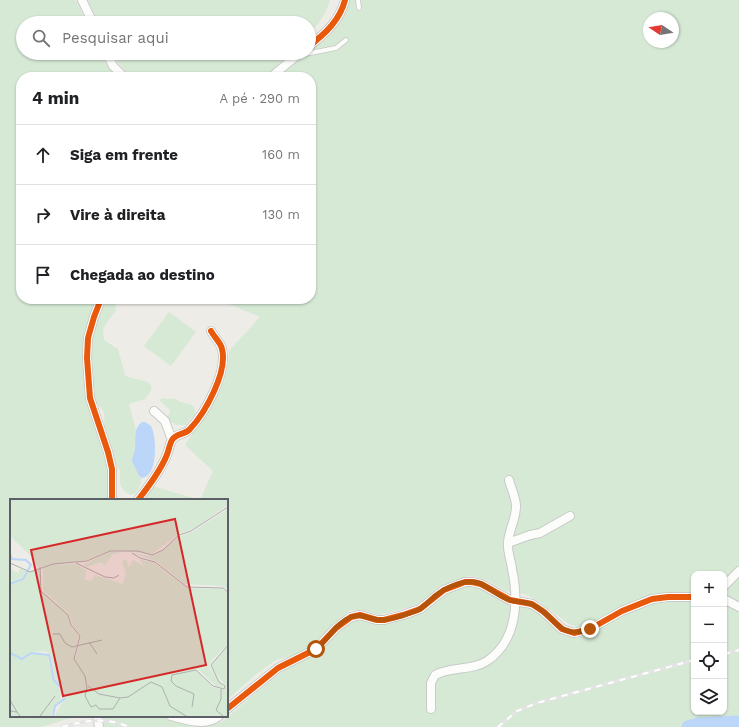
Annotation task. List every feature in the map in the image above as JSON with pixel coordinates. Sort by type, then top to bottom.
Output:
[{"type":"street","points":[[82,0],[90,16]]},
{"type":"street","points":[[316,40],[334,24],[340,15],[345,0]]},
{"type":"street","points":[[110,60],[120,72]]},
{"type":"street","points":[[277,72],[292,60]]},
{"type":"street","points":[[99,304],[88,338],[87,362],[90,398],[112,469],[112,499]]},
{"type":"street","points":[[139,499],[156,477],[167,456],[172,440],[178,434],[188,432],[204,411],[219,379],[224,357],[222,348],[210,331]]},
{"type":"street","points":[[154,411],[165,421],[172,440]]},
{"type":"street","points":[[431,709],[431,683],[435,675],[446,670],[477,666],[488,661],[502,647],[507,639],[514,620],[515,601],[513,570],[508,543],[516,506],[509,480]]},
{"type":"street","points":[[508,543],[540,533],[570,516]]},
{"type":"street","points":[[727,583],[739,571]]},
{"type":"street","points":[[228,708],[278,668],[316,649],[336,628],[351,617],[360,615],[377,620],[384,620],[414,612],[444,590],[465,582],[481,584],[505,598],[532,604],[544,612],[562,629],[574,633],[590,629],[622,611],[652,599],[691,597]]},
{"type":"street","points":[[727,601],[739,606]]},
{"type":"street","points":[[97,717],[99,727]]},
{"type":"street","points":[[175,717],[204,723],[210,722],[218,717]]},
{"type":"lane","points":[[358,0],[359,8]]},
{"type":"lane","points":[[316,51],[336,48],[346,40]]},
{"type":"green space","points":[[0,0],[76,0],[84,16],[16,16],[16,60],[105,60],[112,72],[16,72],[16,304],[95,304],[84,344],[87,400],[108,470],[109,499],[10,499],[10,717],[74,717],[41,727],[0,727]]},
{"type":"green space","points":[[88,0],[330,0],[322,18],[316,26],[316,16],[96,16]]},
{"type":"green space","points":[[349,0],[739,0],[739,716],[694,723],[683,727],[104,727],[101,717],[159,717],[201,725],[209,725],[223,721],[270,681],[283,672],[283,670],[348,622],[366,619],[382,624],[392,623],[421,614],[438,599],[467,585],[473,585],[534,609],[557,631],[565,635],[576,638],[585,635],[579,628],[569,624],[541,603],[525,594],[506,591],[488,581],[477,577],[468,576],[445,584],[427,599],[410,607],[380,615],[361,610],[350,610],[314,643],[303,651],[295,655],[276,660],[255,675],[228,699],[228,499],[200,499],[213,471],[185,445],[208,412],[221,389],[228,364],[229,351],[260,317],[229,304],[316,304],[316,72],[283,72],[298,60],[316,60],[316,45],[334,29],[343,16]]},
{"type":"green space","points":[[285,60],[269,72],[126,72],[117,61]]},
{"type":"green space","points":[[102,304],[115,304],[116,310],[103,328],[104,340],[118,349],[125,375],[146,381],[151,387],[150,392],[145,399],[129,404],[136,430],[132,462],[142,478],[138,490],[133,494],[125,491],[121,486],[120,470],[114,462],[107,441],[107,433],[104,428],[104,413],[93,396],[89,363],[89,348],[94,326]]},
{"type":"green space","points":[[169,312],[196,332],[171,366],[144,346]]},
{"type":"green space","points":[[162,398],[175,399],[193,406],[195,415],[186,425],[176,425],[166,418],[166,416],[169,415],[170,410],[160,400]]},
{"type":"green space","points":[[152,486],[197,499],[142,499]]},
{"type":"water","points":[[142,422],[145,422],[151,426],[153,431],[155,456],[151,471],[147,476],[142,478],[132,462],[132,458],[135,449],[137,428]]},
{"type":"waterway","points":[[688,727],[698,724],[739,722]]},
{"type":"railway","points":[[727,653],[739,650]]},
{"type":"railway","points":[[498,727],[517,711],[537,703],[691,661]]},
{"type":"railway","points":[[62,727],[88,721],[112,722],[129,727]]},
{"type":"cycle path","points":[[316,41],[336,20],[345,0]]},
{"type":"cycle path","points":[[99,304],[88,338],[87,358],[90,398],[108,452],[112,469],[112,499]]},
{"type":"cycle path","points":[[139,499],[160,468],[167,455],[172,440],[176,436],[190,429],[202,413],[214,392],[222,369],[223,358],[222,349],[219,342],[211,331]]},
{"type":"cycle path","points":[[228,708],[278,668],[316,649],[336,628],[351,617],[360,615],[377,620],[384,620],[403,615],[420,609],[444,590],[465,582],[481,584],[510,600],[532,604],[544,612],[562,629],[574,633],[590,629],[622,611],[652,599],[691,597]]},
{"type":"route","points":[[316,649],[336,628],[351,617],[360,615],[377,620],[392,619],[420,609],[444,590],[465,582],[477,582],[505,598],[532,604],[544,612],[562,629],[567,631],[574,633],[590,629]]}]
